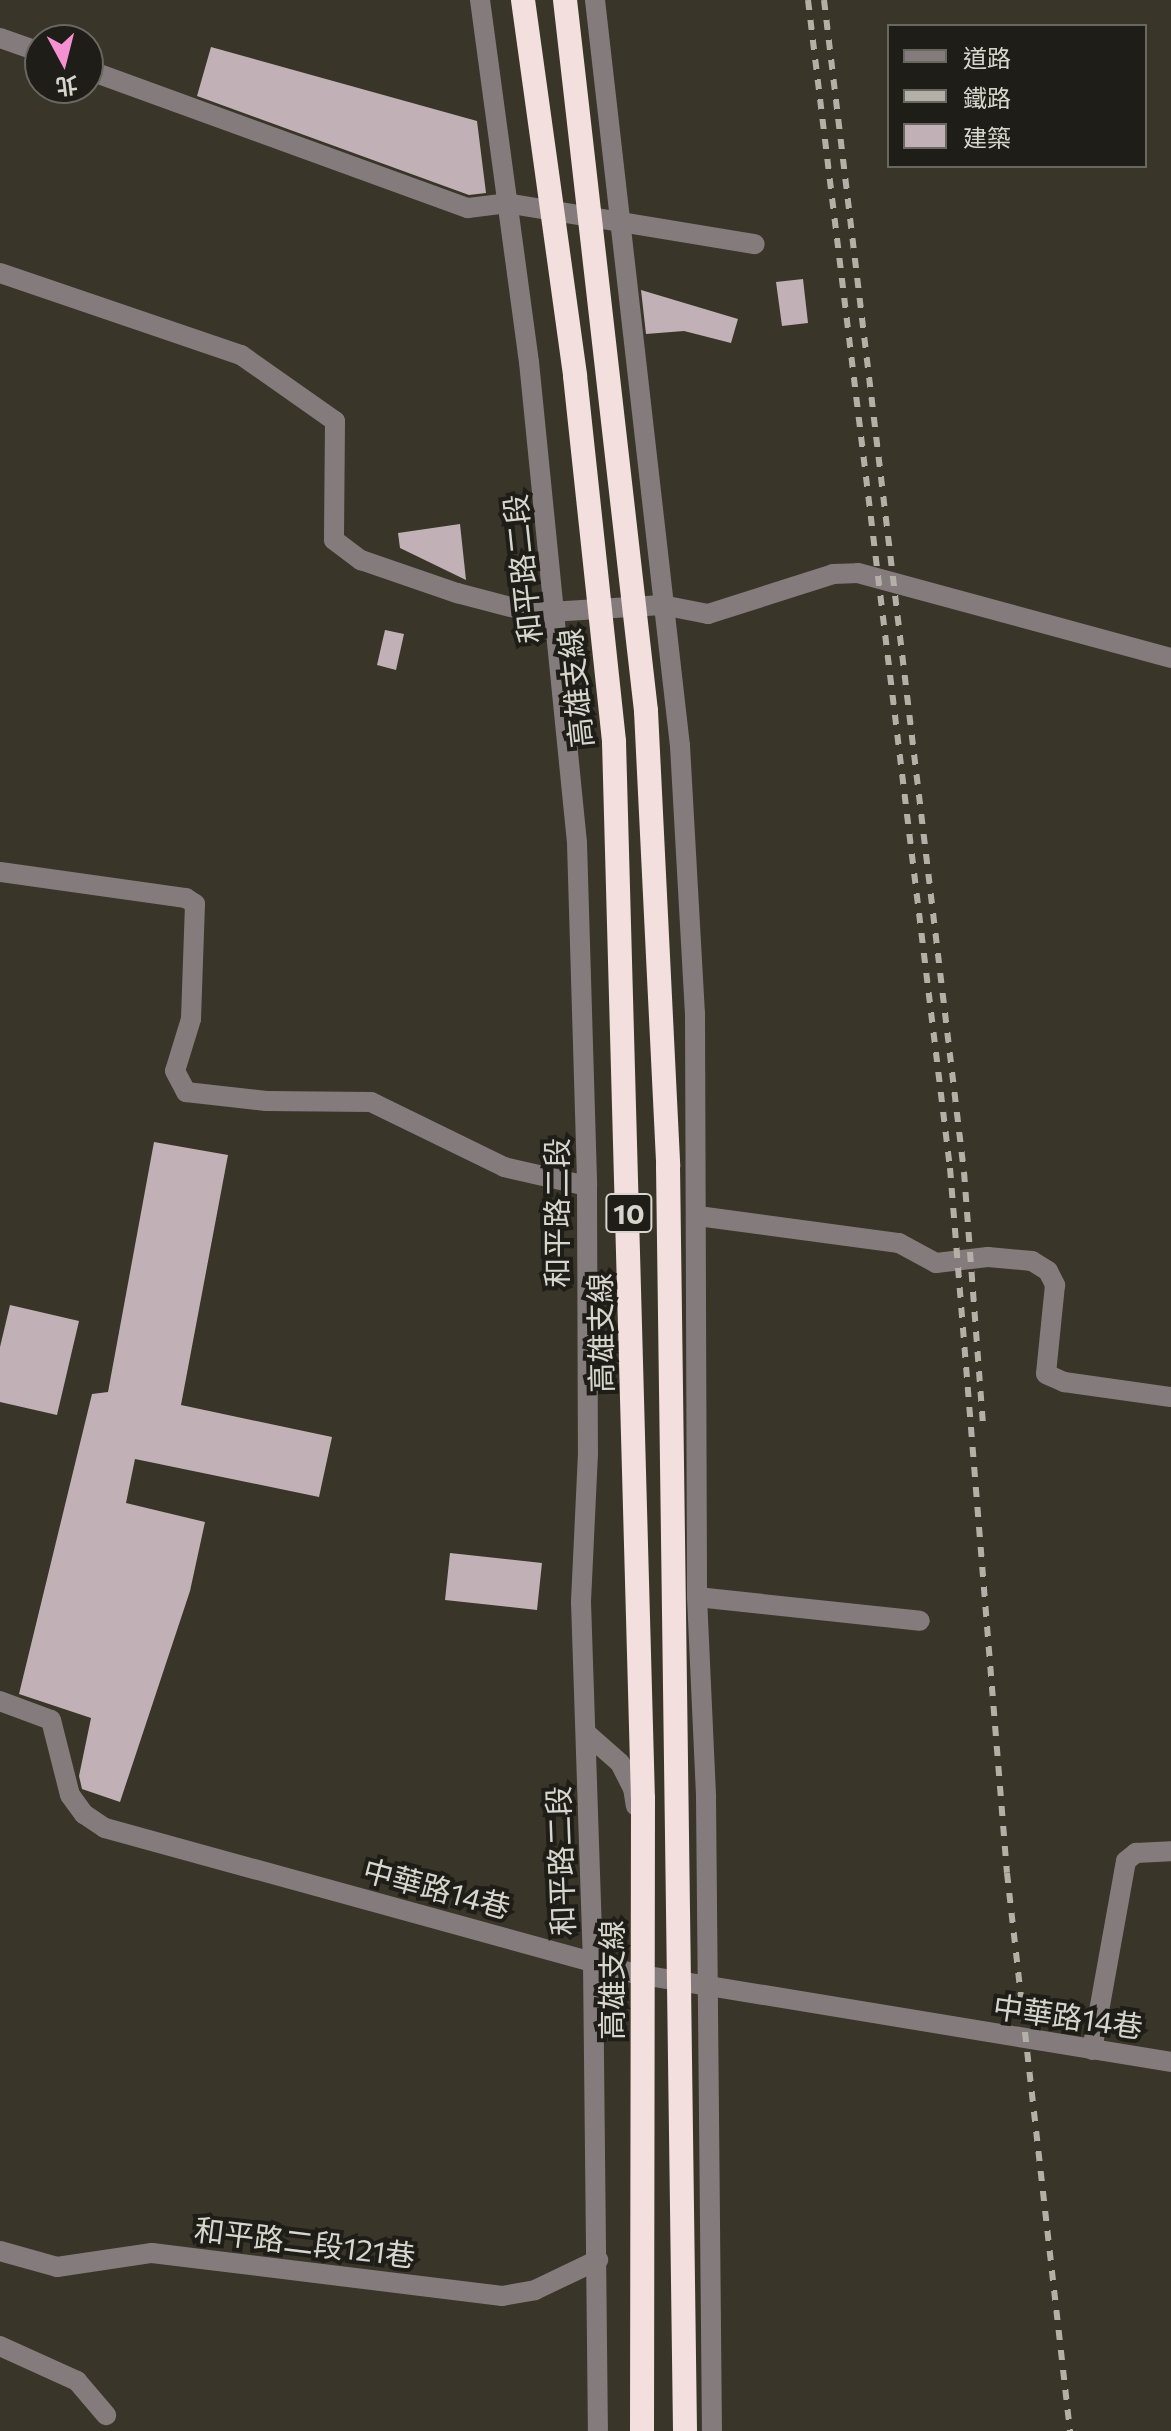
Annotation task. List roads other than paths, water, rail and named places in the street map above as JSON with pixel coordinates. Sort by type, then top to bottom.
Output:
[{"type":"highway","name":"高雄支線","points":[[523,0],[575,376],[615,757],[643,1798],[642,2431]]},
{"type":"highway","name":"10","points":[[565,0],[648,758],[668,1166],[685,2431]]},
{"type":"street","name":"和平路二段","points":[[480,0],[557,611],[577,843],[587,1186],[588,1453],[581,1602],[593,1962],[598,2431]]},
{"type":"street","points":[[595,0],[623,224],[662,605],[680,746],[698,1216],[697,1597],[709,1987],[712,2431]]},
{"type":"street","points":[[0,38],[24,46]]},
{"type":"street","points":[[104,76],[468,208],[506,203],[755,244]]},
{"type":"street","points":[[0,273],[241,355],[335,421],[334,540],[361,560],[457,593],[534,613],[662,605],[708,614],[833,574],[858,573],[1171,658]]},
{"type":"street","points":[[0,872],[186,898],[195,904],[191,1019],[175,1071],[186,1092],[266,1101],[371,1102],[504,1167],[587,1186]]},
{"type":"street","points":[[698,1216],[899,1243],[936,1263],[988,1257],[1032,1261],[1048,1271],[1055,1285],[1046,1374],[1064,1382],[1171,1397]]},
{"type":"street","points":[[697,1597],[920,1621]]},
{"type":"street","name":"中華路14巷","points":[[0,1701],[51,1720],[70,1795],[84,1814],[105,1828],[636,1974],[1171,2062]]},
{"type":"street","points":[[586,1733],[620,1763],[633,1788],[644,1865],[636,1974]]},
{"type":"street","points":[[1092,2050],[1126,1861],[1136,1853],[1171,1851]]},
{"type":"street","name":"和平路二段121巷","points":[[0,2251],[57,2267],[152,2253],[502,2296],[535,2290],[598,2260]]},
{"type":"street","points":[[0,2346],[77,2381],[106,2415]]},
{"type":"railway","points":[[808,0],[950,1168],[1007,1873],[1070,2431]]},
{"type":"railway","points":[[824,0],[964,1172],[983,1423]]}]
